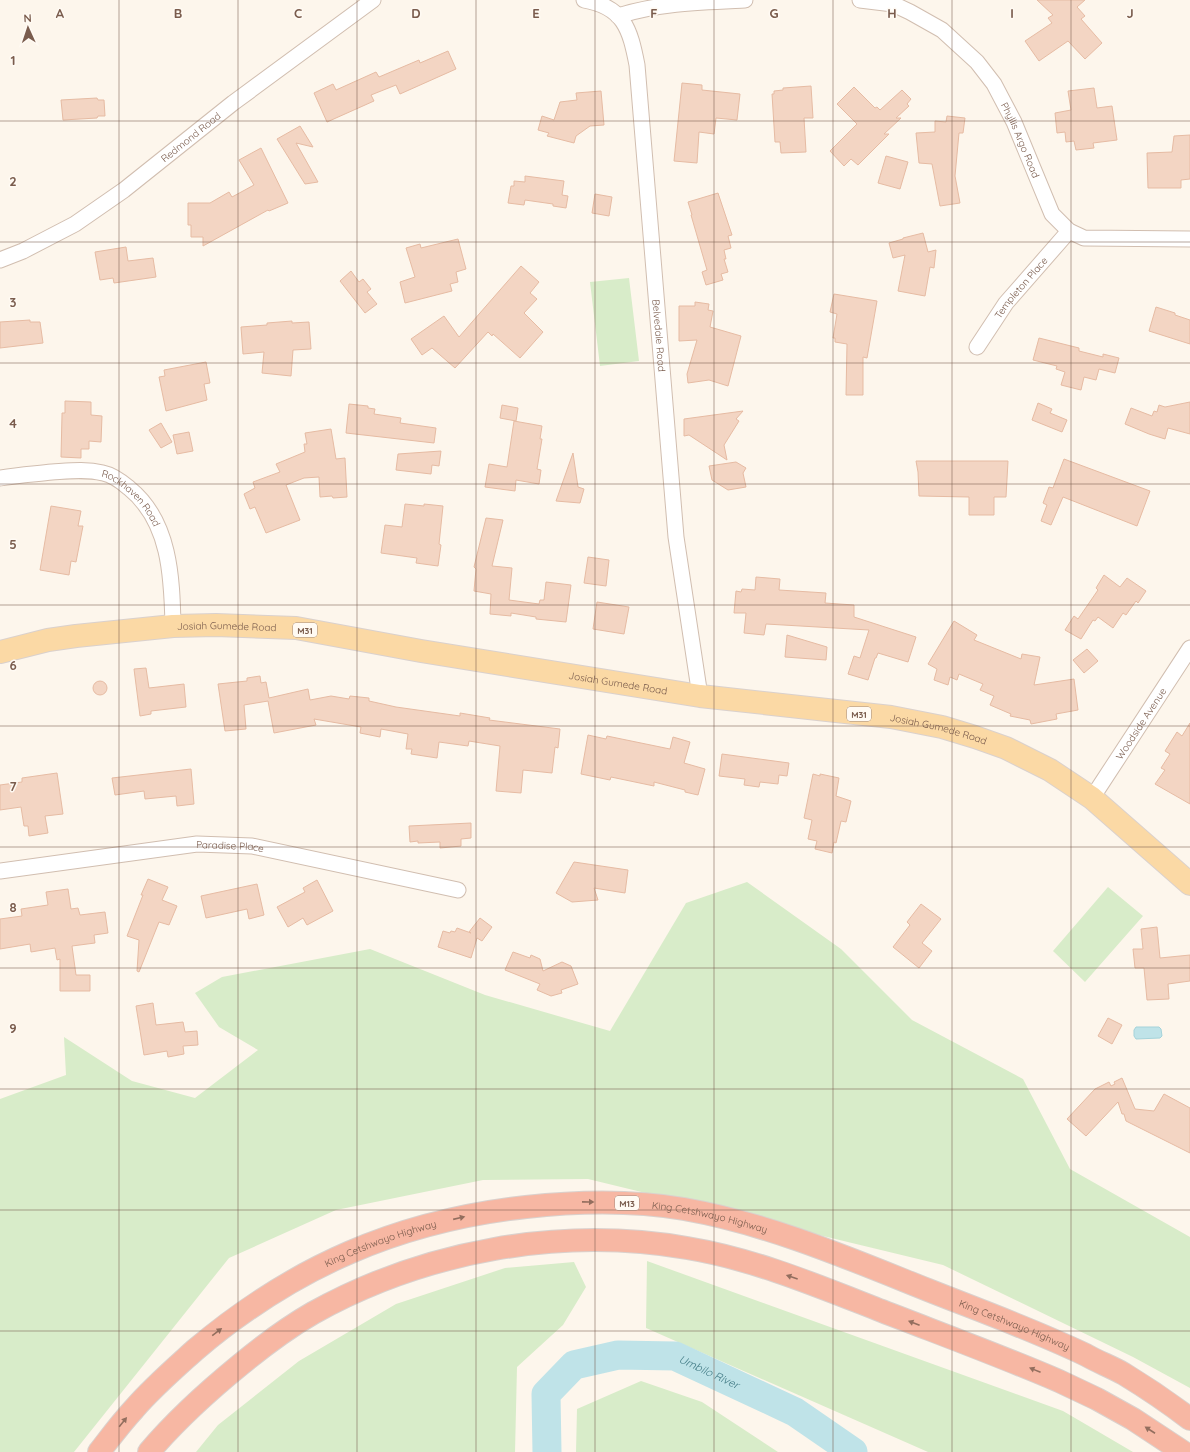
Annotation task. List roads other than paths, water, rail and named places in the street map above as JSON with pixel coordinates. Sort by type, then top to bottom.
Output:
[{"type":"highway","name":"King Cetshwayo Highway","points":[[99,1452],[134,1408],[172,1370],[213,1335],[262,1300],[311,1270],[341,1255],[385,1238],[436,1223],[486,1211],[566,1202],[630,1203],[684,1209],[746,1223],[812,1244],[1055,1341],[1122,1374],[1169,1403],[1190,1419]]},
{"type":"highway","points":[[149,1452],[167,1431],[212,1388],[269,1341],[319,1310],[362,1289],[412,1270],[478,1252],[520,1244],[574,1240],[630,1241],[686,1248],[744,1261],[808,1282],[1059,1380],[1133,1419],[1183,1452]]},
{"type":"main road","name":"Josiah Gumede Road","points":[[0,652],[41,642],[76,636],[173,626],[216,625],[296,628],[429,652],[700,696],[891,717],[942,727],[975,737],[1006,748],[1050,770],[1092,798],[1190,884]]},
{"type":"street","name":"Redmond Road","points":[[0,260],[23,251],[81,220],[124,190],[233,104],[373,0]]},
{"type":"street","name":"Belvedale Road","points":[[584,0],[608,7],[627,26],[633,43],[637,65],[676,537],[700,696]]},
{"type":"street","points":[[618,16],[639,9],[682,3],[745,0]]},
{"type":"street","name":"Phyllis Argo Road","points":[[860,0],[893,4],[910,12],[942,30],[978,62],[994,84],[1014,122],[1052,214],[1069,231],[1084,238],[1190,239]]},
{"type":"street","name":"Templeton Place","points":[[977,347],[1006,303],[1069,231]]},
{"type":"street","name":"Rockhaven Road","points":[[0,478],[32,474],[91,471],[105,473],[116,478],[136,494],[146,504],[153,515],[165,544],[172,588],[173,626]]},
{"type":"street","name":"Woodside Avenue","points":[[1092,798],[1190,648]]},
{"type":"street","name":"Paradise Place","points":[[0,870],[197,844],[219,844],[252,846],[458,890]]},
{"type":"water","points":[[1136,1027],[1159,1027],[1161,1029],[1162,1036],[1160,1038],[1136,1039],[1134,1036],[1134,1030]]},
{"type":"waterway","name":"Umbilo River","points":[[547,1452],[546,1394],[574,1365],[618,1355],[675,1356],[795,1412],[853,1452]]}]
